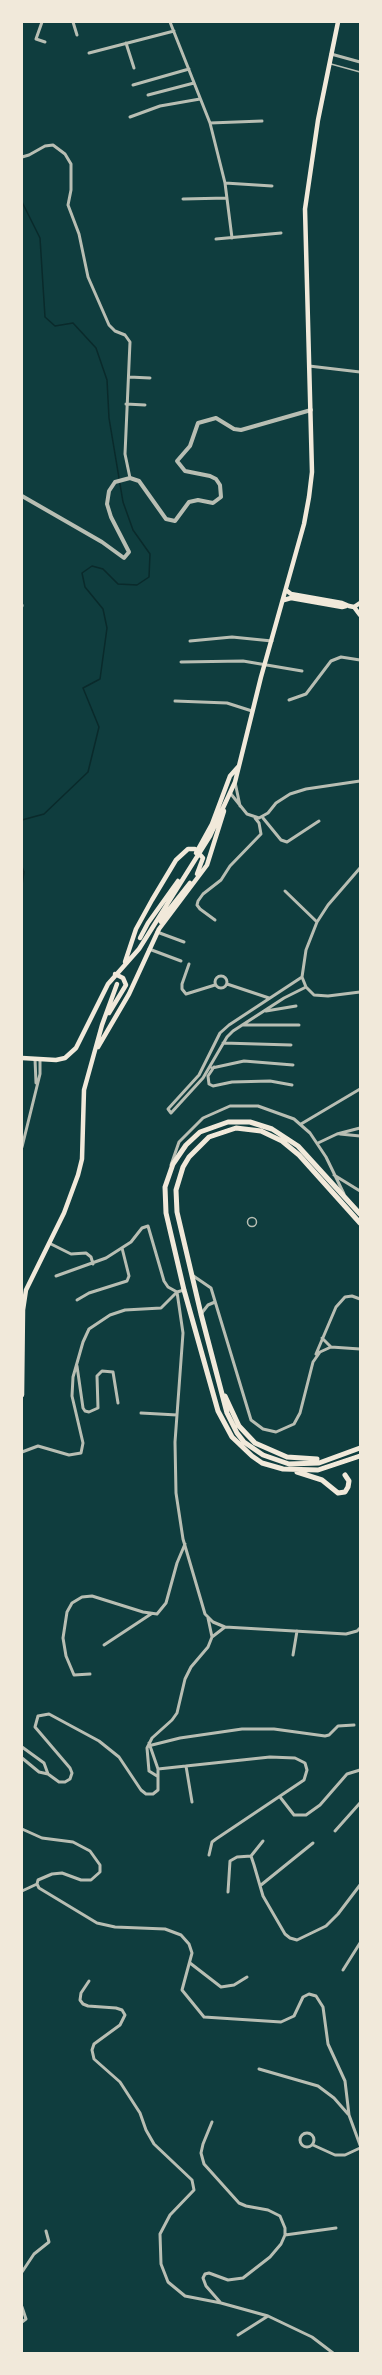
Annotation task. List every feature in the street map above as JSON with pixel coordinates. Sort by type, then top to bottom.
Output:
[{"type":"highway","points":[[346,1475],[349,1481],[348,1487],[345,1492],[338,1493],[322,1480],[262,1462],[252,1456],[232,1437],[218,1411],[184,1290],[166,1213],[165,1187],[172,1164],[180,1153],[200,1132],[228,1122],[250,1122],[272,1129],[290,1140],[312,1160],[360,1214]]},
{"type":"highway","points":[[360,1223],[299,1155],[282,1141],[261,1131],[236,1128],[216,1134],[202,1141],[183,1167],[176,1190],[177,1212],[201,1314],[231,1423],[244,1442],[263,1455],[290,1464],[309,1464],[327,1461],[360,1448]]},
{"type":"highway","points":[[218,1377],[233,1416],[239,1426],[255,1442],[266,1449],[287,1457],[317,1459]]},
{"type":"highway","points":[[294,1471],[318,1470],[360,1456]]},
{"type":"main road","points":[[22,1058],[56,1060],[71,1053],[124,964],[138,949],[210,836],[231,794],[235,782],[252,711],[284,600],[309,497],[312,472],[311,410],[304,209],[329,63],[338,22]]},
{"type":"main road","points":[[286,590],[291,594],[346,606],[354,607],[360,604]]},
{"type":"main road","points":[[284,600],[289,598],[342,607],[346,606]]},
{"type":"main road","points":[[354,607],[360,615]]},
{"type":"main road","points":[[140,938],[205,839],[230,776],[239,766]]},
{"type":"main road","points":[[158,931],[207,865],[225,805]]},
{"type":"main road","points":[[94,1054],[129,994],[164,916],[200,870],[203,858],[202,854],[195,849],[188,849],[180,854],[136,929],[124,964]]},
{"type":"main road","points":[[105,1018],[125,990],[126,981],[117,975]]},
{"type":"main road","points":[[22,1395],[24,1302],[30,1281],[49,1243],[78,1175],[82,1159],[84,1090],[105,1018],[117,984]]},
{"type":"street","points":[[42,22],[36,40],[45,42]]},
{"type":"street","points":[[73,22],[77,35]]},
{"type":"street","points":[[170,22],[210,123],[225,183],[232,238]]},
{"type":"street","points":[[89,53],[174,32]]},
{"type":"street","points":[[126,43],[134,68]]},
{"type":"street","points":[[331,54],[360,62]]},
{"type":"street","points":[[132,85],[189,70]]},
{"type":"street","points":[[148,95],[194,83]]},
{"type":"street","points":[[130,117],[160,106],[200,99]]},
{"type":"street","points":[[210,123],[262,121]]},
{"type":"street","points":[[22,157],[29,155],[45,146],[54,145],[65,154],[71,164],[71,190],[68,205],[79,234],[88,277],[106,320],[115,331],[125,335],[130,342],[129,377],[126,404],[125,454],[130,478]]},
{"type":"street","points":[[225,183],[272,186]]},
{"type":"street","points":[[183,199],[227,198]]},
{"type":"street","points":[[216,239],[281,233]]},
{"type":"street","points":[[309,366],[360,372]]},
{"type":"street","points":[[129,377],[150,378]]},
{"type":"street","points":[[126,404],[145,405]]},
{"type":"street","points":[[22,496],[102,542],[124,558],[129,552],[111,517],[107,504],[109,491],[115,482],[130,478],[139,481],[166,519],[175,521],[189,502],[198,500],[214,503],[221,497],[220,485],[216,479],[210,476],[185,471],[177,461],[190,446],[198,423],[216,418],[234,429],[241,430],[311,410]]},
{"type":"street","points":[[190,641],[232,637],[272,641]]},
{"type":"street","points":[[289,700],[306,694],[332,661],[341,657],[360,660]]},
{"type":"street","points":[[181,662],[243,661],[302,671]]},
{"type":"street","points":[[175,701],[227,703],[252,711]]},
{"type":"street","points":[[255,818],[263,818],[276,803],[290,794],[306,789],[360,781]]},
{"type":"street","points":[[235,782],[241,807]]},
{"type":"street","points":[[215,920],[200,909],[197,905],[198,901],[203,894],[221,880],[230,866],[261,834],[260,826],[255,818],[241,807],[231,794]]},
{"type":"street","points":[[263,818],[280,840],[287,842],[319,821]]},
{"type":"street","points":[[360,868],[328,905],[317,922],[306,950],[302,977],[306,988],[314,995],[328,996],[360,992]]},
{"type":"street","points":[[284,891],[317,922]]},
{"type":"street","points":[[158,931],[184,942]]},
{"type":"street","points":[[149,949],[182,961]]},
{"type":"street","points":[[189,964],[182,984],[182,989],[186,994],[215,985],[221,988],[227,984]]},
{"type":"street","points":[[215,985],[215,979],[220,975],[225,977],[227,984]]},
{"type":"street","points":[[302,977],[229,1025],[220,1033],[199,1074],[168,1109],[171,1112],[209,1068],[232,1031],[306,988]]},
{"type":"street","points":[[227,984],[269,998]]},
{"type":"street","points":[[265,1011],[296,1006]]},
{"type":"street","points":[[241,1025],[299,1025]]},
{"type":"street","points":[[223,1044],[291,1045]]},
{"type":"street","points":[[212,1048],[218,1052]]},
{"type":"street","points":[[36,1083],[40,1074],[38,1060]]},
{"type":"street","points":[[22,1147],[36,1083],[38,1060]]},
{"type":"street","points":[[209,1068],[244,1061],[293,1065]]},
{"type":"street","points":[[214,1067],[208,1076],[210,1084],[213,1086],[232,1082],[262,1081],[292,1085]]},
{"type":"street","points":[[301,1124],[360,1089]]},
{"type":"street","points":[[167,1180],[178,1142],[203,1118],[217,1110],[237,1105],[258,1106],[282,1114],[301,1124],[318,1143],[349,1202]]},
{"type":"street","points":[[318,1143],[337,1134],[360,1128]]},
{"type":"street","points":[[337,1134],[360,1136]]},
{"type":"street","points":[[333,1174],[360,1190]]},
{"type":"street","points":[[56,1276],[93,1264],[122,1248],[144,1227],[149,1226],[164,1281],[168,1287],[177,1292]]},
{"type":"street","points":[[49,1243],[72,1254],[86,1253],[91,1256],[93,1264]]},
{"type":"street","points":[[77,1300],[89,1293],[127,1281],[129,1276],[122,1248]]},
{"type":"street","points":[[191,1274],[200,1282],[210,1286],[251,1420],[257,1426],[269,1431],[285,1429],[294,1424],[300,1413],[315,1356],[336,1307],[341,1301],[352,1296],[360,1299]]},
{"type":"street","points":[[22,1452],[38,1446],[77,1455],[83,1449],[81,1432],[72,1396],[77,1364],[83,1342],[89,1329],[99,1321],[125,1310],[161,1308],[177,1292],[184,1290]]},
{"type":"street","points":[[177,1292],[183,1333],[177,1415],[176,1480],[185,1544],[196,1584],[208,1618],[212,1637]]},
{"type":"street","points":[[201,1314],[208,1305],[215,1302]]},
{"type":"street","points":[[322,1338],[331,1347]]},
{"type":"street","points":[[315,1356],[331,1347],[360,1349]]},
{"type":"street","points":[[77,1364],[83,1408],[85,1411],[89,1412],[98,1408],[97,1376],[102,1370],[113,1372],[118,1403]]},
{"type":"street","points":[[141,1413],[177,1415]]},
{"type":"street","points":[[90,1674],[74,1675],[66,1656],[64,1631],[72,1603],[82,1597],[92,1596],[151,1614],[157,1614],[166,1603],[177,1563],[185,1544]]},
{"type":"street","points":[[104,1645],[151,1614]]},
{"type":"street","points":[[208,1618],[225,1627],[346,1634],[360,1628]]},
{"type":"street","points":[[157,1776],[151,1774],[148,1768],[146,1754],[150,1745],[177,1713],[185,1679],[191,1667],[208,1647],[212,1637],[225,1627]]},
{"type":"street","points":[[293,1655],[297,1631]]},
{"type":"street","points":[[22,1758],[42,1773],[48,1774],[62,1782],[70,1779],[72,1773],[70,1768],[35,1727],[38,1716],[45,1713],[78,1728],[99,1741],[119,1757],[141,1790],[146,1794],[156,1792],[158,1769],[150,1745]]},
{"type":"street","points":[[150,1745],[180,1738],[242,1729],[274,1729],[325,1736],[333,1732],[338,1726],[354,1725]]},
{"type":"street","points":[[22,1747],[46,1765],[48,1774]]},
{"type":"street","points":[[27,1763],[32,1755]]},
{"type":"street","points":[[158,1769],[260,1757],[299,1759],[306,1766],[306,1777],[280,1797],[212,1842],[209,1855]]},
{"type":"street","points":[[148,1768],[156,1764]]},
{"type":"street","points":[[186,1766],[192,1802]]},
{"type":"street","points":[[280,1797],[294,1814],[306,1815],[320,1805],[347,1774],[360,1770]]},
{"type":"street","points":[[335,1831],[360,1803]]},
{"type":"street","points":[[22,1829],[42,1838],[73,1842],[90,1851],[100,1865],[100,1872],[91,1880],[81,1880],[62,1874],[52,1874],[42,1877],[37,1884],[22,1891]]},
{"type":"street","points":[[228,1892],[230,1861],[237,1857],[251,1856],[263,1841]]},
{"type":"street","points":[[261,1884],[313,1843]]},
{"type":"street","points":[[251,1856],[261,1884],[263,1896],[285,1934],[297,1940],[326,1926],[338,1914],[360,1885]]},
{"type":"street","points":[[37,1884],[40,1888],[97,1923],[115,1927],[173,1931],[181,1935],[191,1948],[190,1963],[184,1978],[182,1990],[204,2017],[281,2022],[294,2016],[303,1997],[309,1994],[316,1996],[323,2007],[328,2044],[345,2081],[349,2115],[360,2147],[344,2155],[335,2156],[313,2145],[310,2147],[303,2145],[301,2140],[303,2135],[312,2135],[314,2139],[313,2145]]},
{"type":"street","points":[[343,1970],[360,1943]]},
{"type":"street","points":[[190,1963],[221,1987],[234,1985],[248,1977]]},
{"type":"street","points":[[89,1981],[81,1993],[80,2000],[83,2004],[88,2006],[116,2008],[122,2010],[125,2015],[120,2025],[94,2044],[92,2050],[94,2059],[120,2082],[140,2113],[146,2130],[154,2144],[192,2180],[194,2190],[170,2215],[160,2234],[161,2264],[165,2277],[172,2288],[184,2296],[221,2303],[268,2316],[312,2337],[333,2353]]},
{"type":"street","points":[[258,2069],[318,2086],[334,2098],[349,2115]]},
{"type":"street","points":[[212,2122],[201,2153],[204,2164],[239,2202],[246,2206],[268,2210],[280,2216],[285,2228],[285,2235],[281,2244],[270,2256],[242,2278],[228,2280],[209,2273],[203,2276],[206,2286],[221,2303]]},
{"type":"street","points":[[285,2235],[336,2228]]},
{"type":"street","points":[[22,2272],[34,2254],[49,2242],[46,2231]]},
{"type":"street","points":[[22,2307],[26,2319],[22,2322]]},
{"type":"street","points":[[238,2335],[268,2316]]},
{"type":"lane","points":[[329,63],[360,72]]},
{"type":"lane","points":[[253,1217],[256,1222],[250,1226],[247,1220],[253,1217]]},
{"type":"waterway","points":[[22,202],[40,238],[45,317],[55,326],[73,323],[96,348],[107,380],[109,418],[123,502],[133,530],[150,554],[149,577],[137,585],[118,584],[103,569],[92,566],[82,573],[85,587],[103,609],[107,628],[100,679],[83,688],[99,727],[88,772],[44,814],[22,820]]},
{"type":"waterway","points":[[22,867],[24,872],[22,885]]}]
